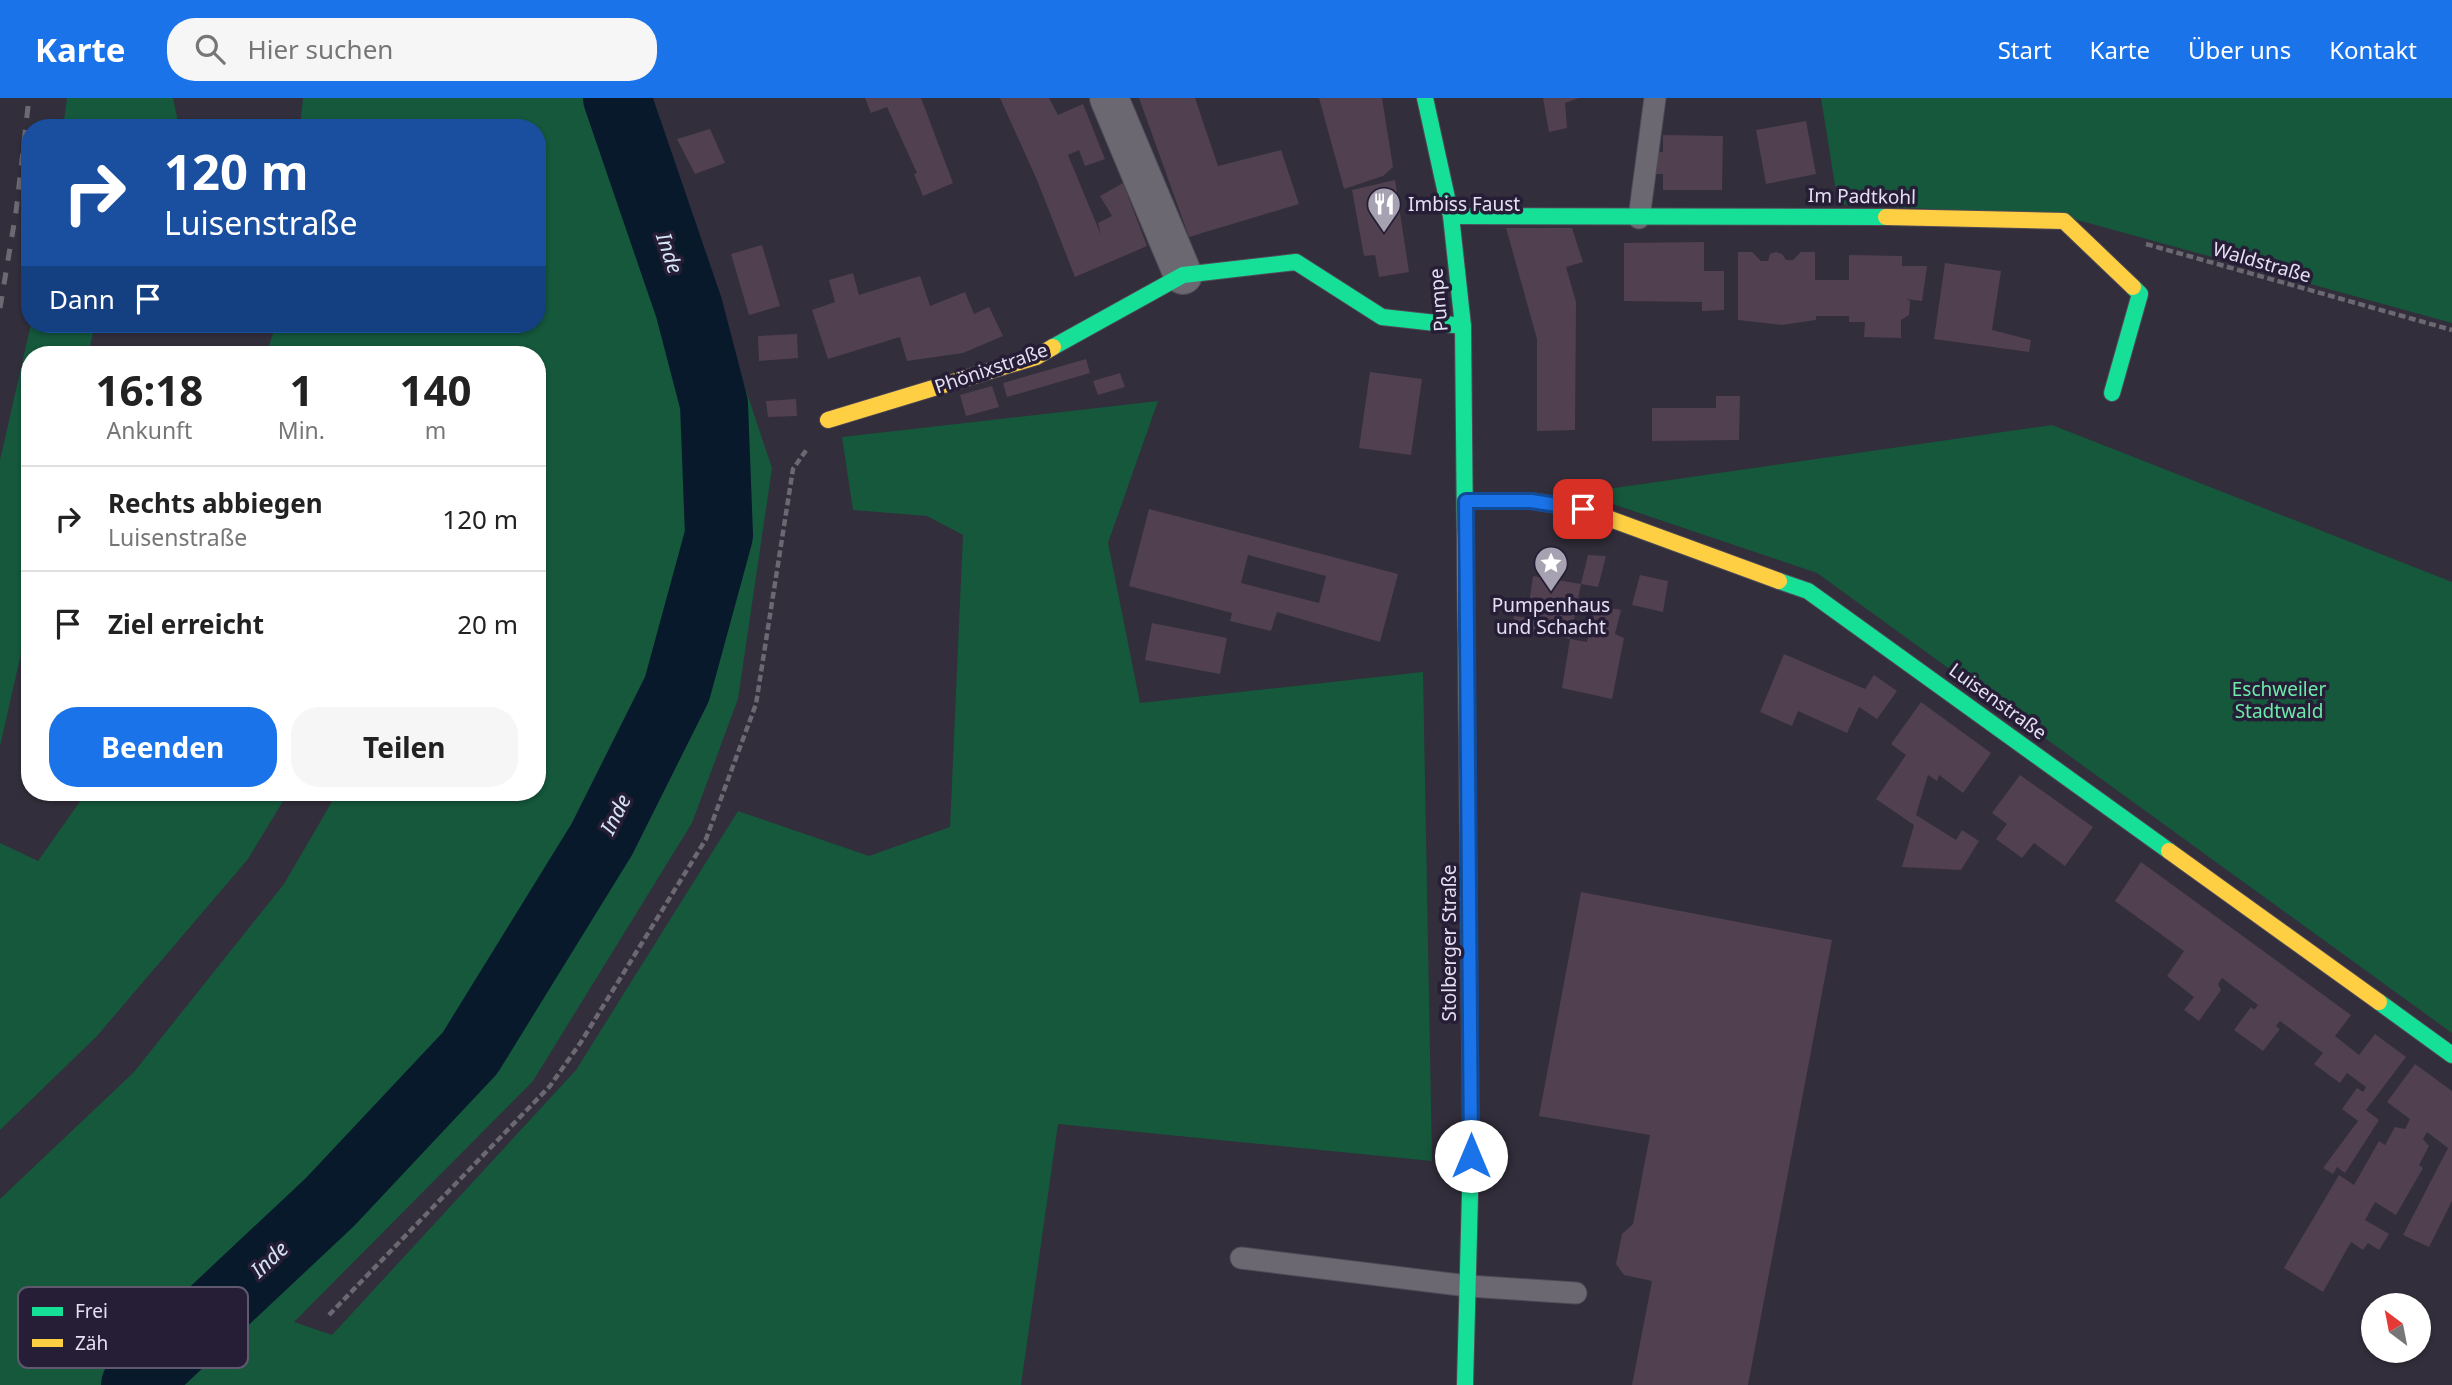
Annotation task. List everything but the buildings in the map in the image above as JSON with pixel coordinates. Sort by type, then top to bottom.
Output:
[{"type":"street","points":[[1109,98],[1183,275]]},
{"type":"street","name":"Pumpe","points":[[1425,98],[1451,216],[1463,326],[1466,501]]},
{"type":"street","name":"Im Padtkohl","points":[[1451,216],[1841,216],[2064,221],[2140,294],[2112,393]]},
{"type":"street","name":"Phönixstraße","points":[[828,420],[1036,357],[1183,275],[1296,262],[1382,317],[1463,326]]},
{"type":"street","name":"Luisenstraße","points":[[1466,501],[1531,501],[1583,509],[1808,591],[2452,1055]]},
{"type":"street","name":"Stolberger Straße","points":[[1465,1385],[1471,1142],[1466,501]]},
{"type":"lane","points":[[1639,218],[1655,98]]},
{"type":"lane","points":[[1241,1258],[1468,1286],[1576,1293]]},
{"type":"path","name":"Waldstraße","points":[[2145,243],[2452,330]]},
{"type":"path","points":[[329,1315],[550,1086],[581,1042],[706,839],[756,704],[793,469],[828,420]]},
{"type":"green space","points":[[67,98],[173,98],[177,119],[64,119]]},
{"type":"green space","points":[[303,98],[648,98],[772,468],[738,699],[692,823],[533,1081],[294,1322],[332,1335],[576,1070],[738,811],[869,856],[950,827],[963,535],[927,516],[853,510],[842,437],[1158,401],[1108,543],[1140,703],[1423,672],[1432,1161],[1058,1124],[1021,1385],[0,1385],[0,1199],[134,1072],[284,884],[332,801],[546,801],[546,346],[269,346],[273,333],[546,333],[546,119],[301,119]]},
{"type":"green space","points":[[1821,98],[2452,98],[2452,323],[2063,216],[1838,204]]},
{"type":"green space","points":[[29,333],[93,333],[90,346],[26,346]]},
{"type":"green space","points":[[21,368],[21,654],[0,746],[0,460]]},
{"type":"green space","name":"Eschweiler Stadtwald","points":[[2052,425],[2452,582],[2452,1033],[1817,573],[1580,493]]},
{"type":"green space","points":[[80,801],[283,801],[248,859],[97,1036],[0,1130],[0,843],[38,861]]},
{"type":"waterway","name":"Inde","points":[[239,1287],[330,1202],[470,1053],[602,839],[677,689],[719,535],[714,404],[689,308],[617,98]]},
{"type":"waterway","name":"Inde","points":[[135,1385],[153,1368]]},
{"type":"railway","points":[[27,119],[29,98]]},
{"type":"railway","points":[[0,308],[21,168]]},
{"type":"traffic: fast","points":[[1425,98],[1451,216],[1463,326],[1465,536]]},
{"type":"traffic: fast","points":[[1451,216],[1886,217]]},
{"type":"traffic: fast","points":[[1053,347],[1183,275],[1296,262],[1382,317],[1463,326]]},
{"type":"traffic: fast","points":[[2112,393],[2140,294],[2133,287]]},
{"type":"traffic: fast","points":[[1779,581],[1808,591],[2169,851]]},
{"type":"traffic: fast","points":[[1465,1385],[1471,1156],[1468,839]]},
{"type":"traffic: fast","points":[[2379,1002],[2452,1055]]},
{"type":"traffic: slow","points":[[1886,217],[2064,221],[2133,287]]},
{"type":"traffic: slow","points":[[828,420],[1036,357],[1053,347]]},
{"type":"traffic: slow","points":[[1466,501],[1531,501],[1583,509],[1779,581]]},
{"type":"traffic: slow","points":[[1465,536],[1468,839]]},
{"type":"traffic: slow","points":[[2169,851],[2379,1002]]},
{"type":"place","name":"Imbiss Faust","points":[[1384,234]]},
{"type":"place","name":"Pumpenhaus und Schacht","points":[[1551,593]]},
{"type":"route","points":[[1471,1156],[1466,501],[1531,501],[1583,509]]}]
